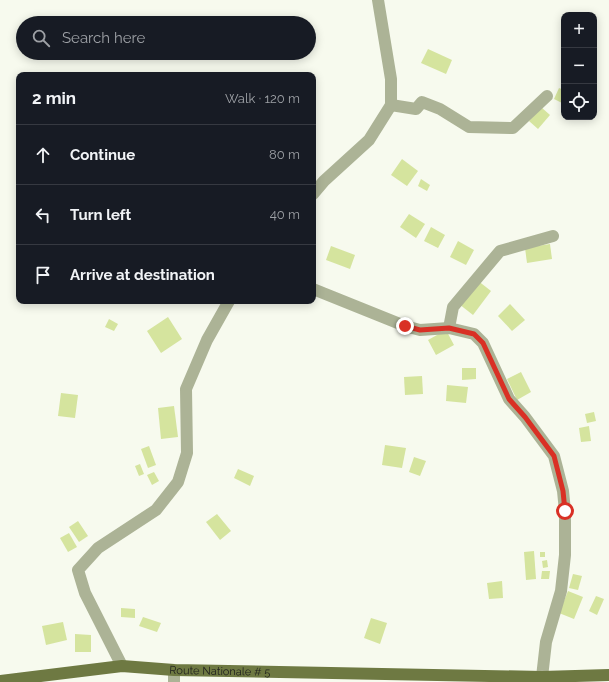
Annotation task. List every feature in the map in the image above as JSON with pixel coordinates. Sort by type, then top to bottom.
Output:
[{"type":"main road","name":"Route Nationale # 5","points":[[0,681],[122,666],[174,676],[542,677],[609,675]]},
{"type":"street","points":[[316,190],[324,181],[369,140],[391,105],[391,79],[378,0]]},
{"type":"street","points":[[391,105],[416,109],[422,102],[440,109],[469,127],[513,128],[547,96]]},
{"type":"street","points":[[449,328],[453,307],[500,251],[553,236]]},
{"type":"street","points":[[316,289],[405,326],[420,330],[449,328],[474,334],[483,343],[509,399],[525,417],[554,456],[563,491],[565,511],[565,555],[561,591],[546,642],[542,677]]},
{"type":"street","points":[[122,666],[85,593],[78,570],[98,548],[156,510],[178,482],[187,453],[186,389],[207,340],[227,304]]},
{"type":"building","points":[[428,49],[452,60],[446,74],[421,63]]},
{"type":"building","points":[[559,88],[561,89],[561,102],[554,99]]},
{"type":"building","points":[[541,107],[550,115],[538,129],[529,121]]},
{"type":"building","points":[[402,159],[418,171],[407,186],[391,175]]},
{"type":"building","points":[[421,179],[430,185],[427,191],[418,186]]},
{"type":"building","points":[[409,214],[425,224],[416,238],[400,227]]},
{"type":"building","points":[[431,227],[445,235],[438,248],[424,241]]},
{"type":"building","points":[[458,241],[474,250],[466,265],[450,257]]},
{"type":"building","points":[[550,244],[552,259],[527,263],[525,248]]},
{"type":"building","points":[[331,246],[355,255],[350,269],[326,260]]},
{"type":"building","points":[[477,280],[491,291],[473,315],[459,304]]},
{"type":"building","points":[[510,304],[525,320],[512,331],[498,316]]},
{"type":"building","points":[[168,317],[182,339],[161,353],[147,331]]},
{"type":"building","points":[[109,319],[118,324],[114,331],[105,327]]},
{"type":"building","points":[[446,330],[454,345],[436,355],[428,340]]},
{"type":"building","points":[[462,368],[476,368],[476,379],[462,380]]},
{"type":"building","points":[[521,372],[531,392],[517,400],[507,379]]},
{"type":"building","points":[[422,376],[423,394],[405,395],[404,377]]},
{"type":"building","points":[[447,385],[468,387],[466,403],[446,401]]},
{"type":"building","points":[[61,393],[78,395],[75,418],[58,416]]},
{"type":"building","points":[[174,406],[178,437],[161,439],[158,408]]},
{"type":"building","points":[[594,412],[596,421],[587,423],[585,414]]},
{"type":"building","points":[[589,426],[591,441],[581,442],[579,428]]},
{"type":"building","points":[[385,445],[406,448],[402,468],[382,465]]},
{"type":"building","points":[[149,446],[156,465],[148,468],[141,449]]},
{"type":"building","points":[[414,457],[426,461],[420,476],[409,472]]},
{"type":"building","points":[[140,464],[144,474],[139,476],[135,466]]},
{"type":"building","points":[[238,469],[254,476],[250,486],[234,478]]},
{"type":"building","points":[[154,472],[159,481],[152,485],[147,475]]},
{"type":"building","points":[[217,514],[231,531],[220,540],[206,522]]},
{"type":"building","points":[[78,521],[88,536],[79,542],[69,527]]},
{"type":"building","points":[[69,533],[77,547],[68,552],[60,538]]},
{"type":"building","points":[[534,551],[536,579],[526,580],[524,552]]},
{"type":"building","points":[[540,552],[545,552],[545,557],[540,557]]},
{"type":"building","points":[[547,560],[548,567],[543,568],[542,561]]},
{"type":"building","points":[[542,571],[550,571],[549,579],[541,579]]},
{"type":"building","points":[[573,574],[582,576],[578,590],[569,588]]},
{"type":"building","points":[[502,581],[503,598],[489,599],[487,583]]},
{"type":"building","points":[[568,591],[583,597],[574,619],[559,613]]},
{"type":"building","points":[[596,596],[604,599],[597,615],[589,611]]},
{"type":"building","points":[[121,608],[135,609],[135,618],[121,617]]},
{"type":"building","points":[[143,617],[161,623],[157,632],[139,626]]},
{"type":"building","points":[[371,618],[387,623],[380,644],[364,638]]},
{"type":"building","points":[[63,622],[67,640],[46,645],[42,626]]},
{"type":"building","points":[[75,634],[91,635],[91,652],[75,652]]},
{"type":"route","points":[[405,326],[420,330],[449,328],[474,334],[483,343],[509,399],[525,417],[554,456],[563,491],[565,511]]}]
